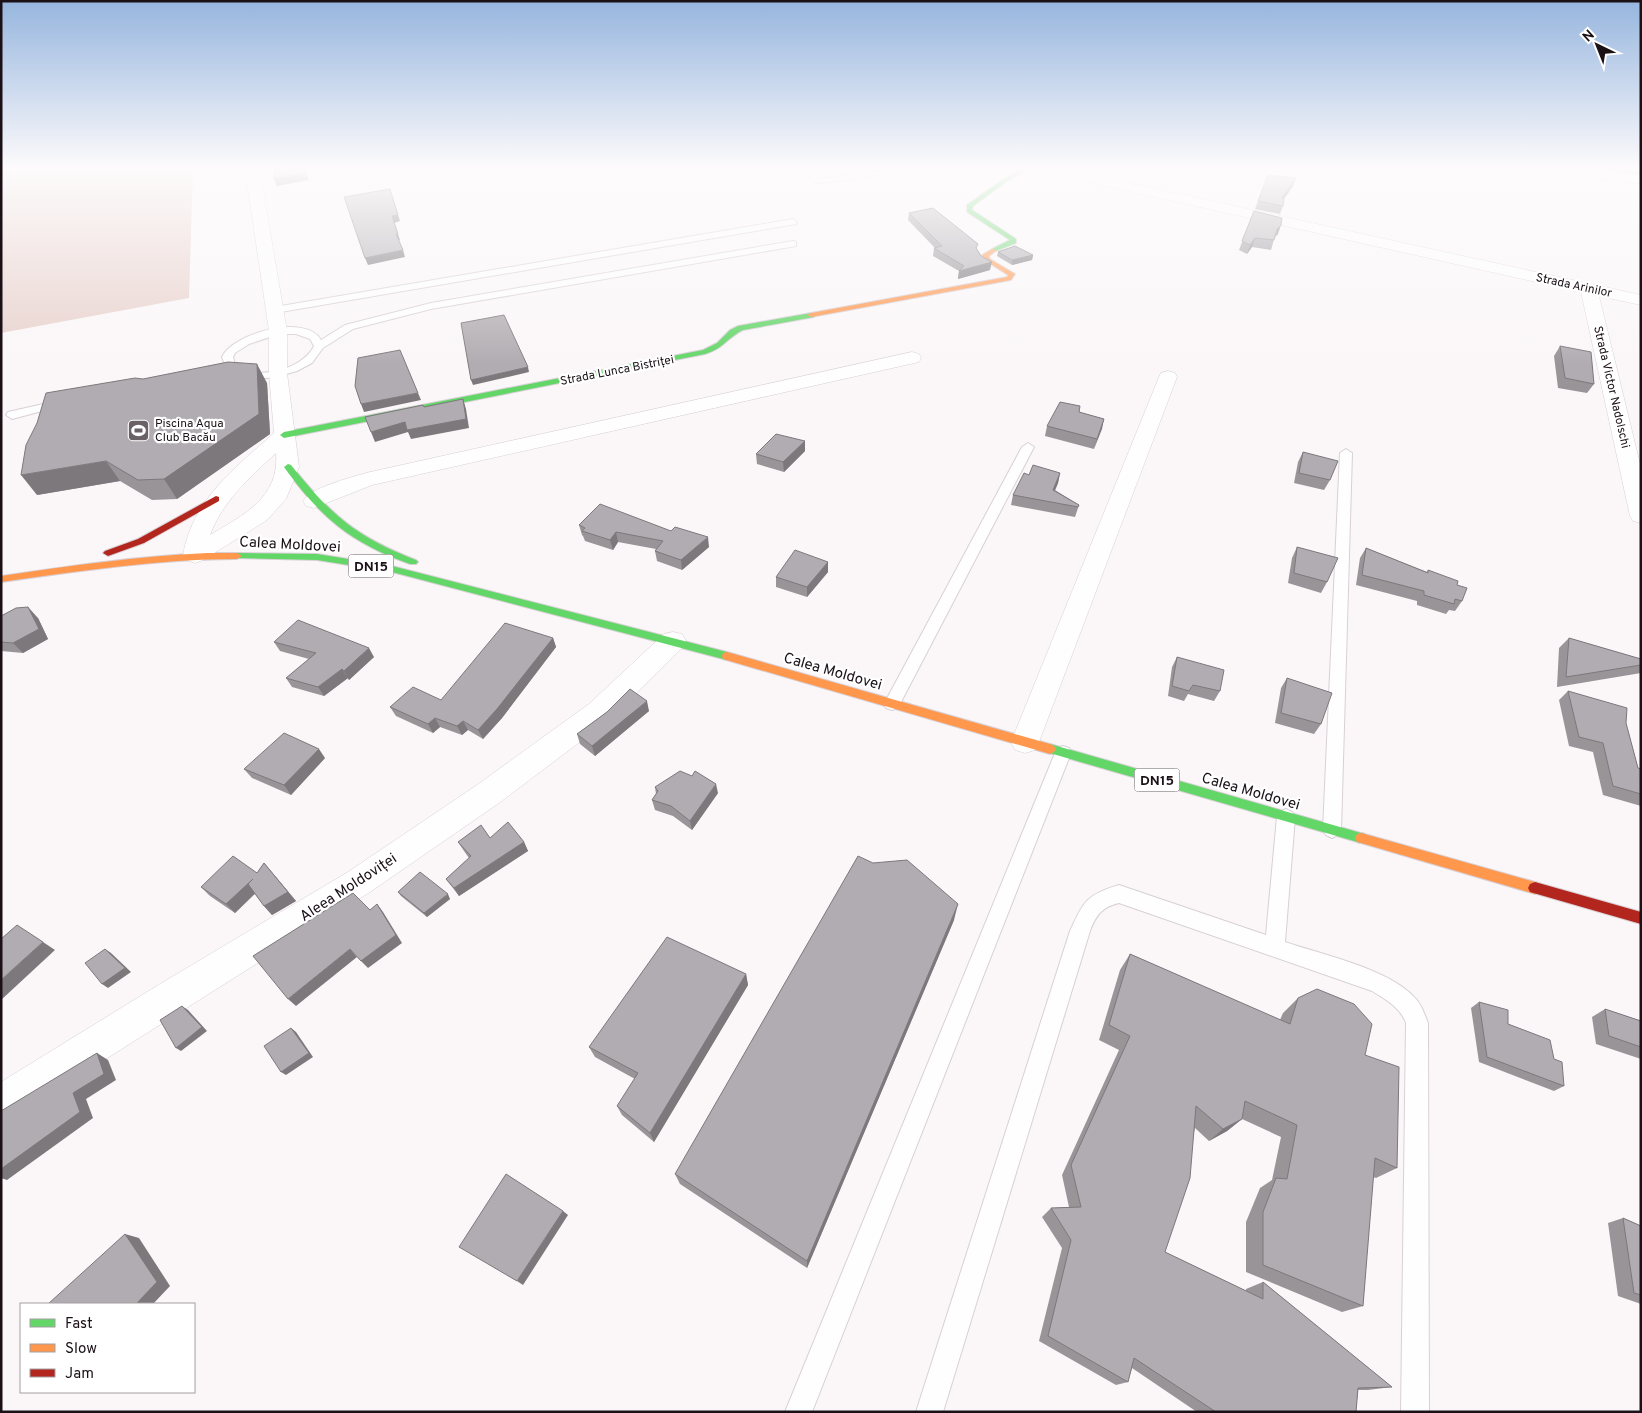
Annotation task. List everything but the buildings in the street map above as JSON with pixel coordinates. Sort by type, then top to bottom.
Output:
[{"type":"main road","name":"Strada Lunca Bistriței","points":[[284,435],[705,352],[720,345],[733,332],[741,328],[769,322],[995,283],[1009,279],[1012,274],[988,260],[985,255],[1014,242],[1013,238],[1004,233]]},
{"type":"main road","points":[[288,467],[314,501],[349,533],[392,555],[542,609]]},
{"type":"main road","points":[[58,571],[141,541],[216,499]]},
{"type":"main road","name":"Calea Moldovei","points":[[1,579],[195,555],[317,558],[392,569],[542,609],[673,641],[1641,918]]},
{"type":"street","points":[[195,555],[259,515],[275,499],[288,467],[278,373],[278,332],[263,233]]},
{"type":"street","name":"Strada Arinilor","points":[[1339,233],[1641,300]]},
{"type":"street","name":"Strada Victor Nadolschi","points":[[1589,288],[1641,516]]},
{"type":"street","points":[[314,501],[329,493],[366,480],[912,358]]},
{"type":"street","points":[[1025,742],[1168,376]]},
{"type":"street","points":[[1620,420],[1641,424]]},
{"type":"street","points":[[195,555],[196,540],[201,525],[216,499],[284,435]]},
{"type":"street","name":"Aleea Moldoviței","points":[[1,1104],[359,882],[488,794],[599,712],[673,641]]},
{"type":"lane","points":[[275,310],[729,233]]},
{"type":"lane","points":[[221,377],[239,373],[257,375],[278,373],[300,366],[314,356],[319,346],[349,326],[431,306],[793,244]]},
{"type":"lane","points":[[239,373],[229,365],[227,358],[230,351],[240,344],[278,332],[307,333],[314,337],[319,346]]},
{"type":"lane","points":[[12,415],[77,399]]},
{"type":"lane","points":[[892,704],[1028,447]]},
{"type":"lane","points":[[1332,830],[1346,453]]},
{"type":"lane","points":[[798,1412],[1063,753]]},
{"type":"lane","points":[[1275,946],[1286,817]]},
{"type":"lane","points":[[929,1412],[1080,931],[1092,905],[1105,898],[1119,894],[1378,982],[1402,998],[1414,1012],[1417,1023],[1415,1412]]},
{"type":"shaded area","points":[[1,233],[191,233],[189,298],[1,333]]},
{"type":"traffic: fast","points":[[994,250],[1014,242],[1013,239],[1003,233]]},
{"type":"traffic: fast","points":[[284,435],[705,352],[720,345],[733,332],[741,328],[811,315]]},
{"type":"traffic: fast","points":[[288,467],[315,500],[342,526],[373,545],[413,562]]},
{"type":"traffic: fast","points":[[237,556],[317,557],[392,569],[727,656]]},
{"type":"traffic: fast","points":[[1050,749],[1361,838]]},
{"type":"traffic: slow","points":[[811,315],[1009,279],[1012,274],[988,260],[985,255],[994,250]]},
{"type":"traffic: slow","points":[[1,579],[148,559],[237,556]]},
{"type":"traffic: slow","points":[[727,656],[1050,749]]},
{"type":"traffic: slow","points":[[1361,838],[1535,888]]},
{"type":"traffic: jam","points":[[108,553],[141,541],[216,499]]},
{"type":"traffic: jam","points":[[1535,888],[1641,918]]},
{"type":"place","name":"Piscina Aqua Club Bacău","points":[[139,430]]}]
